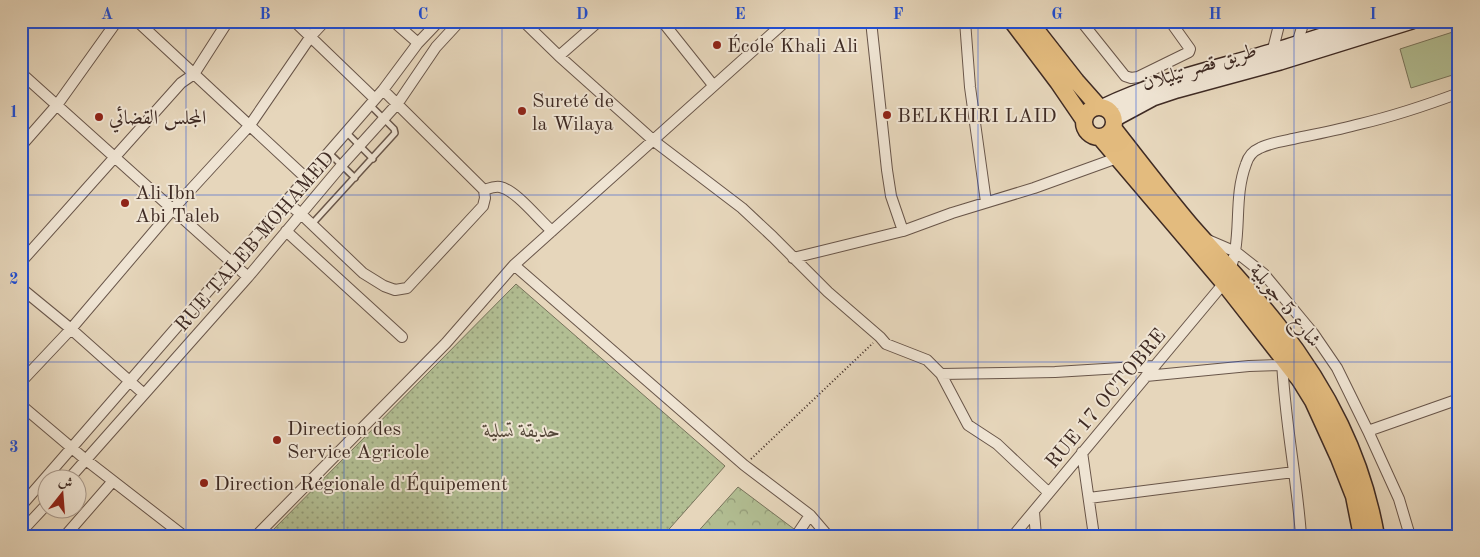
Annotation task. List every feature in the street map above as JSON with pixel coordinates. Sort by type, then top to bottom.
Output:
[{"type":"main road","points":[[1012,21],[1084,120],[1088,133],[1106,120]]},
{"type":"main road","name":"شارع 5 جويلية","points":[[1029,21],[1106,120],[1202,238],[1282,360],[1300,380],[1313,401],[1339,458],[1354,496],[1362,536]]},
{"type":"main road","name":"طريق قصر تيليلان","points":[[1295,51],[1370,21]]},
{"type":"main road","name":"طريق قصر تيليلان","points":[[1106,120],[1153,98],[1271,58],[1412,21]]},
{"type":"main road","points":[[1084,120],[1088,112],[1106,120]]},
{"type":"main road","name":"شارع 5 جويلية","points":[[1106,120],[1117,158],[1228,277],[1278,325],[1306,363],[1330,404],[1360,468],[1372,512],[1376,536]]},
{"type":"street","points":[[21,146],[57,105],[117,21]]},
{"type":"street","points":[[136,21],[250,124],[305,178]]},
{"type":"street","points":[[21,262],[181,83],[194,74],[228,21]]},
{"type":"street","points":[[294,21],[311,36],[372,101]]},
{"type":"street","points":[[21,382],[71,329],[173,209],[250,124],[311,36],[325,21]]},
{"type":"street","points":[[393,21],[418,43]]},
{"type":"street","name":"RUE TALEB MOHAMED","points":[[130,381],[383,90],[418,43],[439,21]]},
{"type":"street","name":"RUE TALEB MOHAMED","points":[[77,470],[248,277],[342,165],[398,103],[436,47],[460,21]]},
{"type":"street","points":[[523,21],[654,141],[742,208],[828,292],[886,344],[927,360],[941,374],[968,424],[997,444],[1048,492]]},
{"type":"street","points":[[559,56],[599,21]]},
{"type":"street","points":[[662,21],[713,85]]},
{"type":"street","points":[[256,536],[446,343],[514,265],[786,21]]},
{"type":"street","points":[[871,21],[887,170],[891,196],[903,230]]},
{"type":"street","points":[[965,21],[970,87],[986,202]]},
{"type":"street","points":[[1080,21],[1126,76],[1131,78],[1138,77],[1189,52],[1190,49],[1175,23]]},
{"type":"street","points":[[1271,58],[1280,21]]},
{"type":"street","points":[[1295,51],[1304,21]]},
{"type":"street","points":[[21,73],[248,277]]},
{"type":"street","points":[[285,201],[363,273],[384,286],[395,290],[407,288],[482,206],[485,198],[484,190],[383,90]]},
{"type":"street","points":[[1228,277],[1236,252],[1244,172],[1246,163],[1254,151],[1278,142],[1362,124],[1459,93]]},
{"type":"street","points":[[793,258],[903,230],[1034,188],[1117,158]]},
{"type":"street","points":[[484,190],[492,187],[510,192],[552,232]]},
{"type":"street","points":[[286,231],[402,336]]},
{"type":"street","points":[[1202,238],[1236,252],[1264,274],[1313,333],[1337,368],[1368,431],[1399,499],[1410,536]]},
{"type":"street","points":[[514,265],[744,465],[810,515],[828,536]]},
{"type":"street","name":"RUE 17 OCTOBRE","points":[[1013,536],[1228,277]]},
{"type":"street","points":[[21,288],[71,329],[144,394]]},
{"type":"street","points":[[1146,376],[1249,366],[1282,360],[1284,394],[1302,536]]},
{"type":"street","points":[[941,374],[1055,372],[1154,366]]},
{"type":"street","points":[[21,506],[130,381]]},
{"type":"street","points":[[1368,431],[1459,399]]},
{"type":"street","points":[[21,405],[86,460],[184,536]]},
{"type":"street","points":[[1082,452],[1094,536]]},
{"type":"street","points":[[1089,498],[1294,472]]},
{"type":"street","points":[[65,536],[113,480]]},
{"type":"street","points":[[1034,512],[1036,536]]},
{"type":"street","points":[[21,532],[38,514]]},
{"type":"street","points":[[796,536],[810,515]]},
{"type":"lane","points":[[312,225],[395,133],[394,129],[372,101]]},
{"type":"lane","points":[[346,132],[373,159]]},
{"type":"lane","points":[[328,152],[355,178]]},
{"type":"path","points":[[744,465],[880,337]]},
{"type":"green space","points":[[1459,30],[1459,73],[1411,88],[1400,49]]},
{"type":"green space","name":"حديقة تسلية","points":[[516,284],[725,466],[663,536],[267,536]]},
{"type":"green space","points":[[738,487],[794,529],[789,536],[694,536]]},
{"type":"place","name":"École Khali Ali","points":[[717,45]]},
{"type":"place","name":"Sureté de la Wilaya","points":[[522,111]]},
{"type":"place","name":"BELKHIRI LAID","points":[[887,115]]},
{"type":"place","name":"المجلس القضائي","points":[[99,117]]},
{"type":"place","name":"Ali Ibn Abi Taleb","points":[[125,203]]},
{"type":"place","name":"Direction des Service Agricole","points":[[277,440]]},
{"type":"place","name":"Direction Régionale d'Équipement","points":[[204,483]]}]
